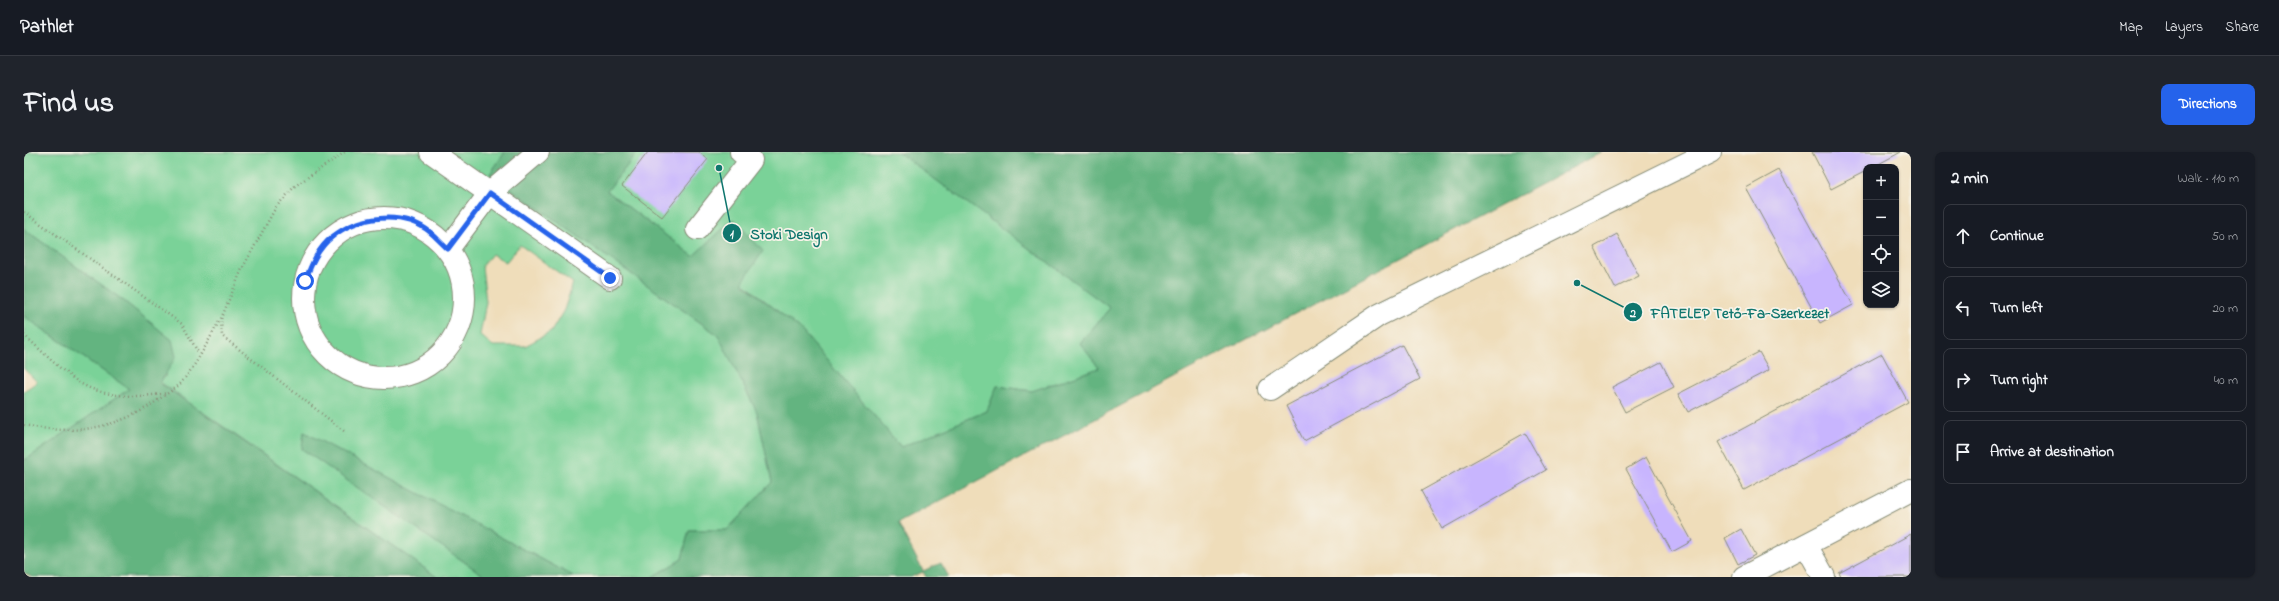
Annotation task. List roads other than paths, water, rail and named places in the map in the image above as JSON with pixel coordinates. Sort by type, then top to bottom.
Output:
[{"type":"lane","points":[[431,152],[610,278]]},
{"type":"lane","points":[[448,249],[490,193],[538,152]]},
{"type":"lane","points":[[697,229],[751,160],[741,152]]},
{"type":"lane","points":[[1270,389],[1379,315],[1710,152]]},
{"type":"lane","points":[[379,218],[405,221],[429,232],[448,249],[460,273],[464,300],[459,326],[446,349],[430,363],[425,367],[400,377],[373,378],[348,370],[326,355],[310,332],[303,308],[305,281],[314,257],[331,237],[354,224],[379,218]]},
{"type":"lane","points":[[1744,577],[1911,490]]},
{"type":"lane","points":[[1806,545],[1824,577]]},
{"type":"place","name":"Stoki Design","points":[[719,168]]},
{"type":"place","name":"FATELEP Tető-Fa-Szerkezet","points":[[1577,283]]}]
